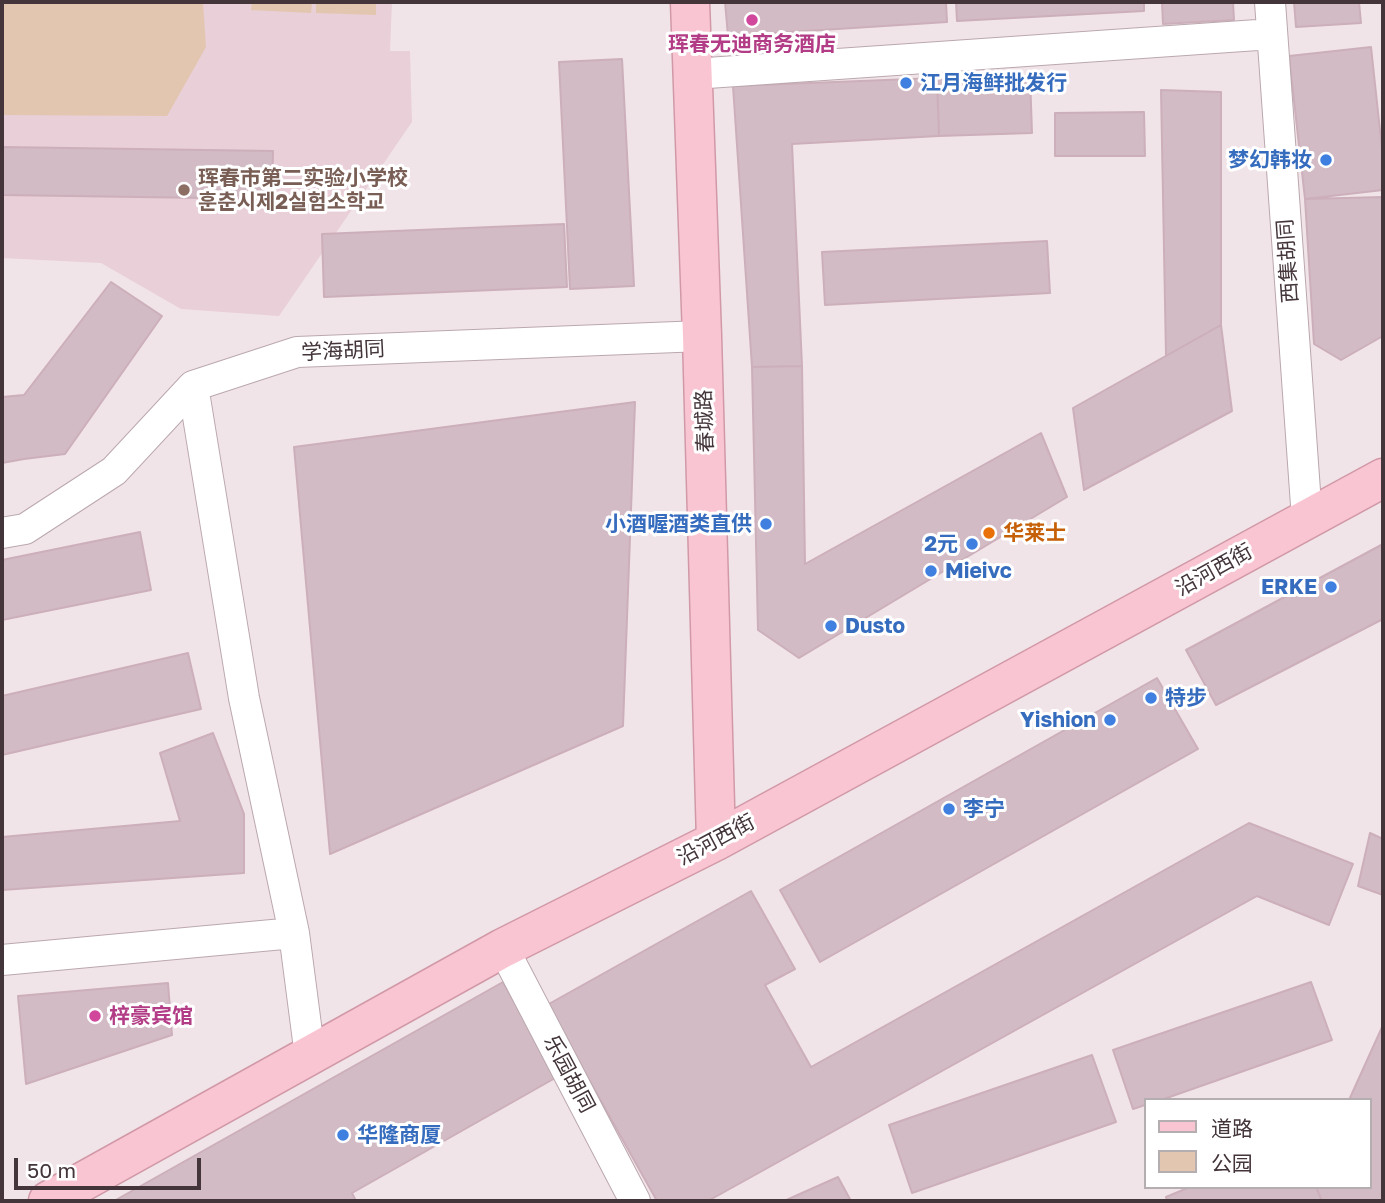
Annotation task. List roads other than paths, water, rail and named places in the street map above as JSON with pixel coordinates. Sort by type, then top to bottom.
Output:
[{"type":"main road","name":"春城路","points":[[690,2],[716,841]]},
{"type":"main road","name":"沿河西街","points":[[48,1201],[503,947],[716,841],[1383,478]]},
{"type":"street","name":"西集胡同","points":[[1270,2],[1307,519]]},
{"type":"street","points":[[693,74],[1272,34]]},
{"type":"street","name":"学海胡同","points":[[2,533],[24,529],[114,471],[193,386],[297,352],[702,336]]},
{"type":"street","points":[[193,386],[244,698],[295,933],[310,1055]]},
{"type":"street","points":[[2,960],[295,933]]},
{"type":"street","name":"乐园胡同","points":[[503,947],[635,1201]]},
{"type":"place","name":"珲春无迪商务酒店","points":[[752,20]]},
{"type":"place","name":"江月海鲜批发行","points":[[906,83]]},
{"type":"place","name":"梦幻韩妆","points":[[1326,160]]},
{"type":"place","name":"珲春市第二实验小学校 훈춘시제2실험소학교","points":[[184,190]]},
{"type":"place","name":"小酒喔酒类直供","points":[[766,524]]},
{"type":"place","name":"华莱士","points":[[989,533]]},
{"type":"place","name":"2元","points":[[972,544]]},
{"type":"place","name":"Mieivc","points":[[931,571]]},
{"type":"place","name":"ERKE","points":[[1331,587]]},
{"type":"place","name":"Dusto","points":[[831,626]]},
{"type":"place","name":"特步","points":[[1151,698]]},
{"type":"place","name":"Yishion","points":[[1110,720]]},
{"type":"place","name":"李宁","points":[[949,809]]},
{"type":"place","name":"梓豪宾馆","points":[[95,1016]]},
{"type":"place","name":"华隆商厦","points":[[343,1135]]}]
